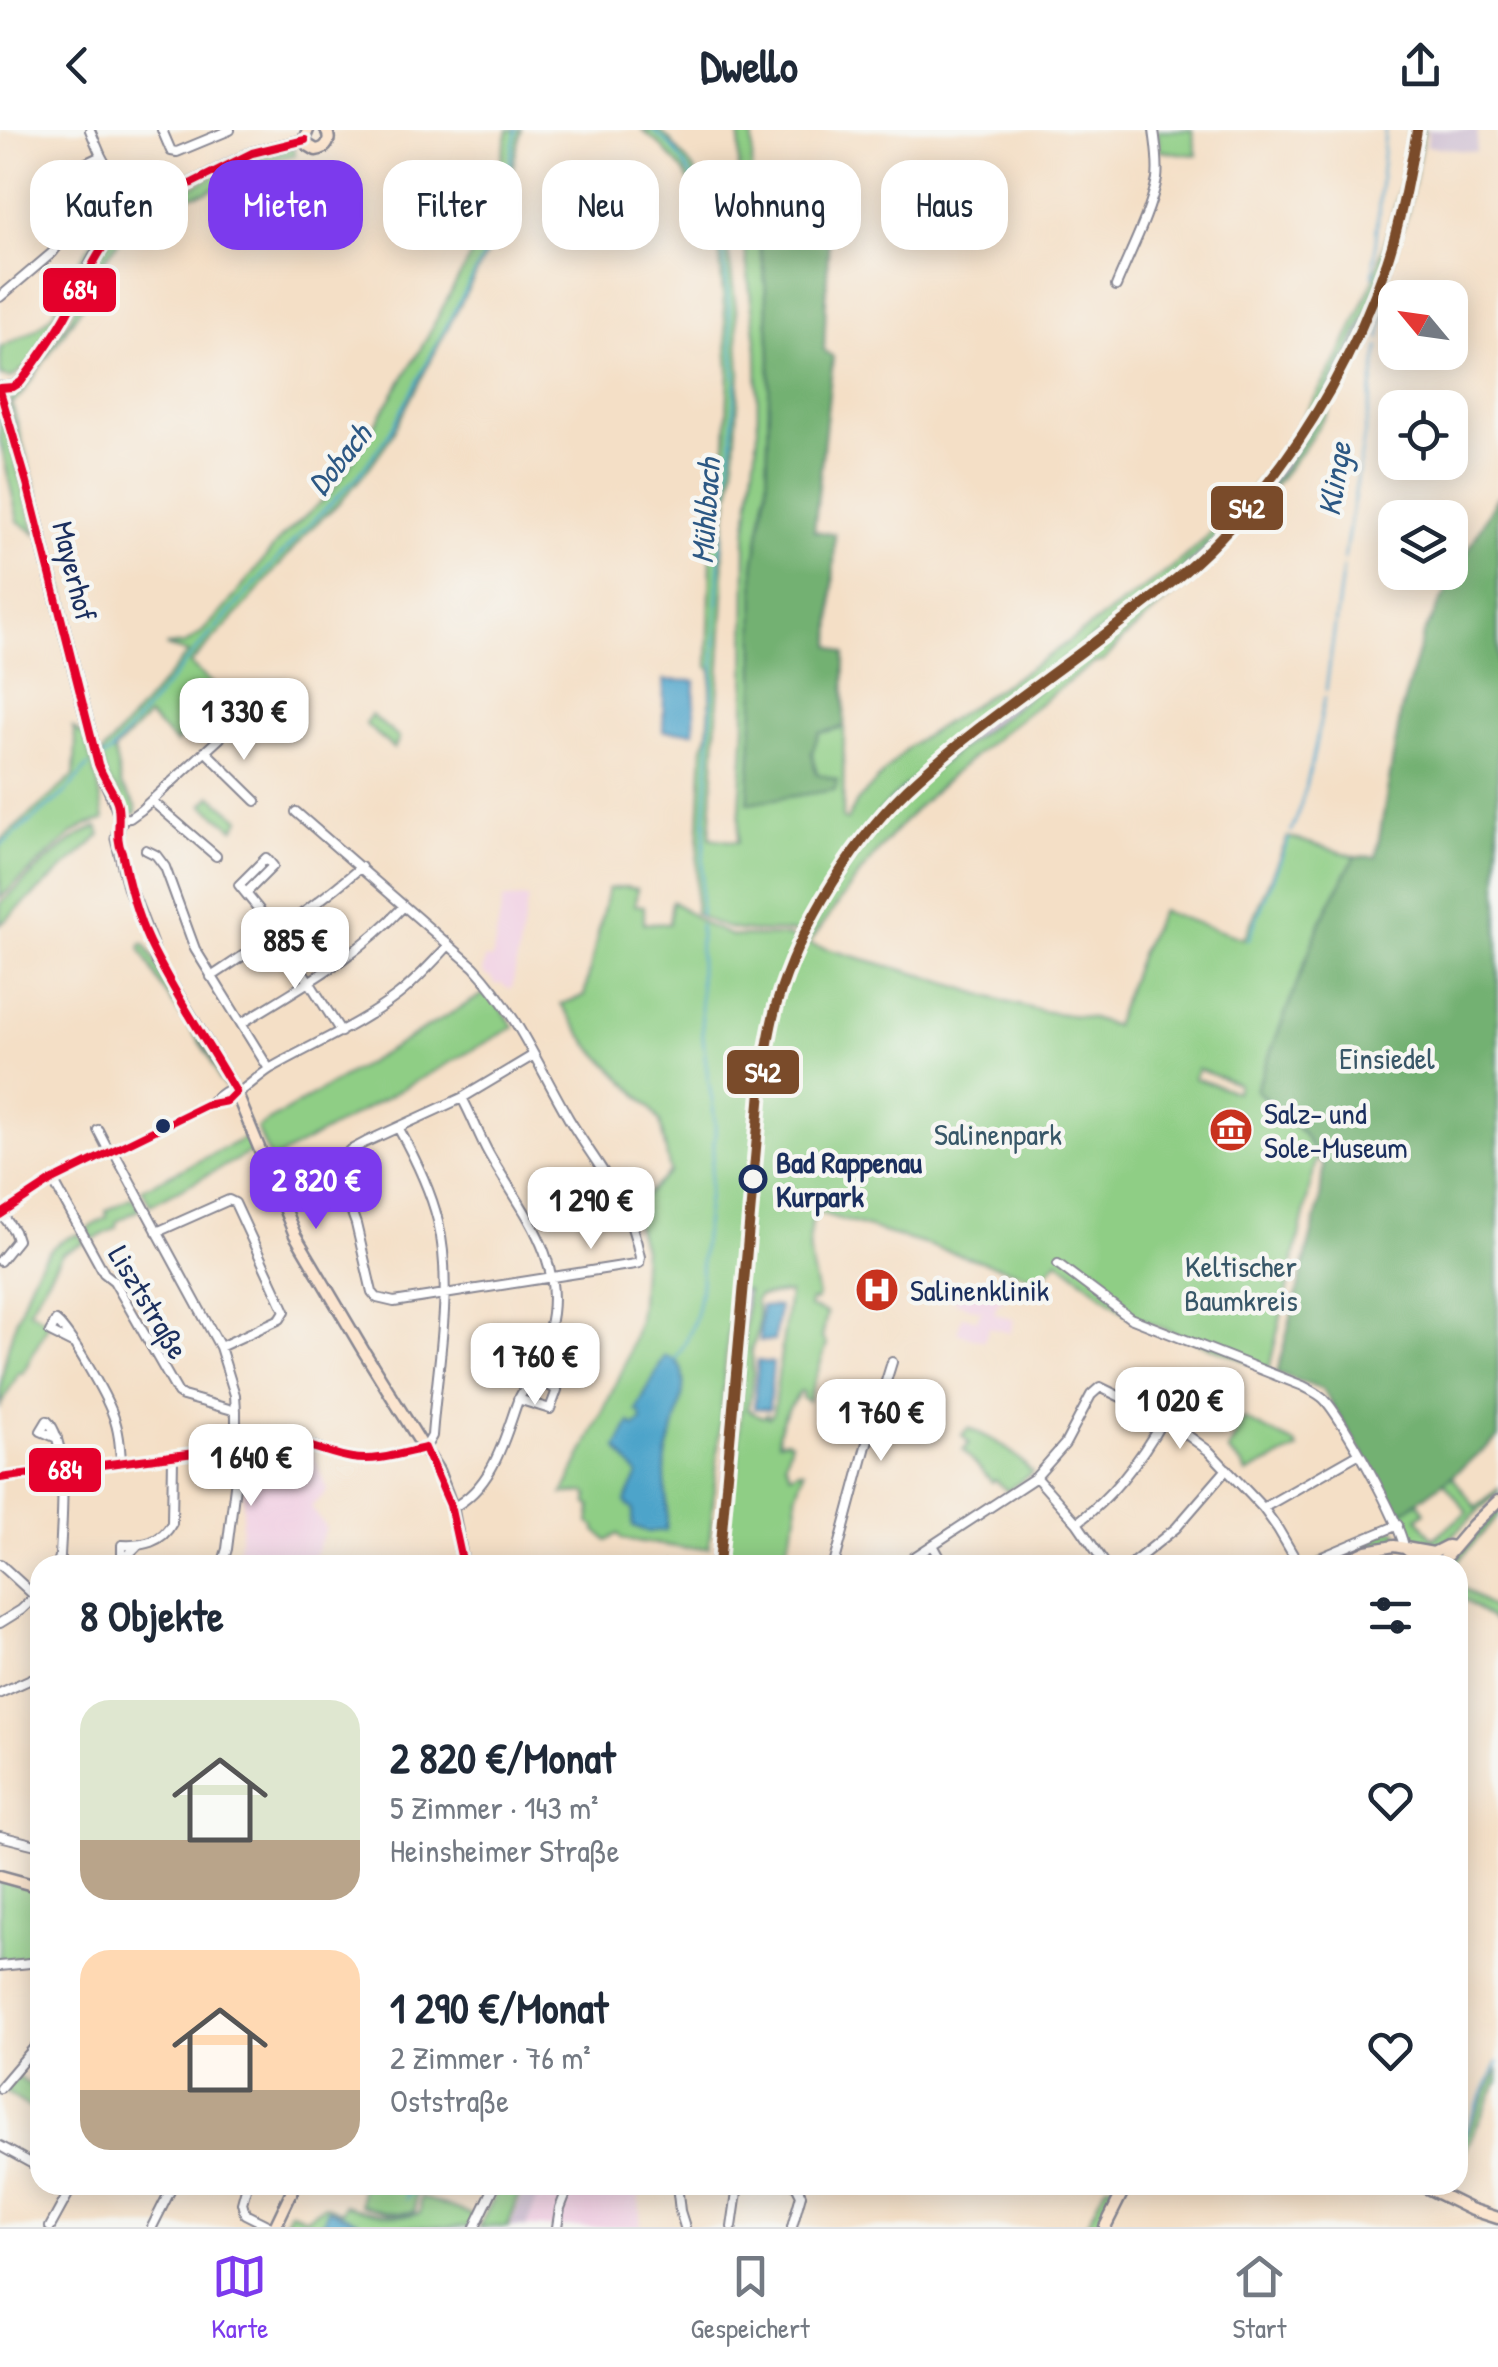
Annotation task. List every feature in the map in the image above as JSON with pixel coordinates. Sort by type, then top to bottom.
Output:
[{"type":"street","points":[[162,130],[171,151],[177,152],[230,130]]},
{"type":"street","points":[[188,185],[252,153],[307,135],[312,150],[323,149],[329,141],[327,130]]},
{"type":"street","points":[[1116,286],[1157,178],[1154,130]]},
{"type":"street","points":[[92,131],[102,160]]},
{"type":"street","points":[[92,160],[100,156]]},
{"type":"street","points":[[0,296],[54,250]]},
{"type":"street","points":[[0,388],[13,388],[31,368],[68,313],[98,250]]},
{"type":"street","name":"Mayerhof","points":[[0,388],[98,764],[116,798],[120,820],[117,840],[129,887],[157,960],[236,1092],[295,1235],[438,1471],[452,1508],[460,1555]]},
{"type":"street","points":[[120,820],[130,818],[152,801],[220,738]]},
{"type":"street","points":[[206,752],[256,801]]},
{"type":"street","points":[[152,801],[216,856]]},
{"type":"street","points":[[296,812],[492,986],[520,1028],[572,1124],[626,1208],[640,1256],[638,1262],[394,1302],[380,1300],[372,1292],[356,1224],[340,1180],[349,1151],[462,1098],[534,1055]]},
{"type":"street","points":[[146,850],[156,855],[165,868],[195,949],[270,1069]]},
{"type":"street","points":[[210,977],[278,933],[360,867]]},
{"type":"street","points":[[243,889],[278,933],[341,1032]]},
{"type":"street","points":[[242,1023],[361,946],[403,907]]},
{"type":"street","points":[[0,1261],[17,1240],[1,1215],[53,1180],[206,1106],[229,1100],[270,1069],[341,1032],[396,996],[448,946]]},
{"type":"street","points":[[452,1508],[462,1503],[492,1468],[523,1388],[542,1355],[554,1298],[553,1276],[526,1210],[488,1153],[462,1098]]},
{"type":"street","points":[[0,1478],[281,1442],[317,1445],[360,1459],[425,1448],[432,1436],[444,1263],[438,1220],[420,1168],[398,1128]]},
{"type":"street","points":[[98,1130],[220,1347],[231,1376],[236,1447],[233,1505],[224,1555]]},
{"type":"street","name":"Lisztstraße","points":[[53,1180],[104,1274],[114,1281],[178,1393],[236,1411]]},
{"type":"street","points":[[157,1232],[229,1200],[234,1203],[286,1311],[280,1319],[220,1347]]},
{"type":"street","points":[[1058,1264],[1124,1315],[1318,1394],[1330,1407],[1398,1525],[1404,1548]]},
{"type":"street","points":[[74,1344],[113,1412],[121,1462]]},
{"type":"street","points":[[837,1555],[892,1362]]},
{"type":"street","points":[[518,1400],[550,1410],[558,1390],[532,1378]]},
{"type":"street","points":[[918,1555],[1036,1478],[1064,1444],[1091,1394],[1100,1387],[1164,1418],[1196,1440],[1263,1508],[1295,1555]]},
{"type":"street","points":[[1076,1523],[1136,1464],[1164,1418]]},
{"type":"street","points":[[57,1438],[62,1471],[60,1555]]},
{"type":"street","points":[[1263,1508],[1358,1454]]},
{"type":"street","points":[[137,1546],[163,1536],[172,1523],[173,1456]]},
{"type":"street","points":[[1142,1555],[1176,1528],[1227,1469]]},
{"type":"street","points":[[1036,1478],[1100,1555]]},
{"type":"street","points":[[1447,1555],[1498,1500]]},
{"type":"street","points":[[1325,1555],[1398,1525]]},
{"type":"street","points":[[933,1545],[938,1555]]},
{"type":"street","points":[[1358,1555],[1394,1546],[1433,1553],[1454,1547]]},
{"type":"street","points":[[1404,1548],[1413,1555]]},
{"type":"street","points":[[1424,1552],[1428,1555]]},
{"type":"street","points":[[0,1564],[30,1588]]},
{"type":"street","points":[[0,1623],[30,1601]]},
{"type":"street","points":[[0,1693],[30,1680]]},
{"type":"street","points":[[0,1836],[30,1844]]},
{"type":"street","points":[[0,1876],[30,1885]]},
{"type":"street","points":[[0,1966],[30,1963]]},
{"type":"street","points":[[0,2088],[30,2053]]},
{"type":"street","points":[[0,2146],[30,2162]]},
{"type":"street","points":[[50,2227],[67,2195]]},
{"type":"street","points":[[152,2227],[168,2195]]},
{"type":"street","points":[[244,2195],[245,2214],[273,2227],[290,2195]]},
{"type":"street","points":[[475,2227],[490,2195]]},
{"type":"street","points":[[557,2227],[565,2195]]},
{"type":"street","points":[[677,2195],[685,2227]]},
{"type":"street","points":[[732,2227],[737,2195]]},
{"type":"street","points":[[792,2227],[801,2195]]},
{"type":"street","points":[[1104,2227],[1121,2195]]},
{"type":"street","points":[[1441,2195],[1498,2218]]},
{"type":"shaded area","points":[[1413,130],[1420,130],[1414,177],[1399,238],[1384,280],[1378,280],[1378,297],[1359,345],[1322,411],[1270,487],[1233,530],[1174,587],[920,782],[861,846],[794,960],[755,1182],[724,1555],[716,1555],[752,1127],[788,957],[798,936],[855,841],[915,776],[1169,582],[1227,526],[1290,448],[1335,377],[1370,303],[1393,236]]},
{"type":"shaded area","points":[[1428,130],[1478,130],[1476,152],[1427,146]]},
{"type":"shaded area","points":[[528,898],[512,988],[508,989],[485,976],[485,958],[492,959],[503,899]]},
{"type":"shaded area","points":[[937,1277],[1004,1298],[994,1313],[1014,1320],[1010,1333],[989,1327],[984,1341],[957,1333],[962,1316],[977,1320],[983,1311],[927,1293],[929,1289],[935,1290]]},
{"type":"shaded area","points":[[291,1449],[312,1452],[328,1491],[311,1507],[326,1528],[315,1555],[238,1555],[244,1456]]},
{"type":"shaded area","points":[[522,2195],[539,2195],[526,2227],[510,2227]]},
{"type":"shaded area","points":[[539,2195],[639,2195],[641,2227],[526,2227]]},
{"type":"green space","points":[[508,130],[521,130],[514,160],[501,160]]},
{"type":"green space","points":[[642,130],[659,130],[686,160],[679,160],[679,166]]},
{"type":"green space","points":[[740,130],[753,130],[752,160],[739,160]]},
{"type":"green space","points":[[1157,130],[1192,130],[1197,155],[1160,151]]},
{"type":"green space","points":[[1409,130],[1413,130],[1400,208],[1378,284],[1334,378],[1277,465],[1209,544],[1164,585],[955,743],[895,796],[846,855],[798,936],[794,932],[732,929],[695,913],[703,747],[708,734],[712,669],[708,667],[711,556],[726,444],[729,369],[719,250],[728,250],[740,373],[734,467],[723,538],[724,594],[710,838],[738,842],[745,726],[746,533],[758,434],[757,350],[745,250],[760,250],[770,356],[767,488],[754,566],[755,683],[817,774],[812,752],[819,733],[844,727],[843,819],[847,820],[857,802],[908,747],[1048,656],[1168,571],[1203,541],[1261,478],[1294,433],[1339,357],[1374,279],[1402,182]]},
{"type":"green space","points":[[1420,130],[1424,130],[1408,211],[1386,280],[1382,280],[1408,196]]},
{"type":"green space","points":[[294,147],[295,155],[274,160],[246,160]]},
{"type":"green space","points":[[208,179],[208,191],[188,196],[188,189]]},
{"type":"green space","points":[[87,250],[94,250],[68,307],[29,365],[11,378],[1,376],[0,348],[48,319]]},
{"type":"green space","points":[[104,250],[112,250],[94,277],[81,308],[12,404],[71,619],[65,617],[9,406],[13,394],[70,318]]},
{"type":"green space","points":[[474,250],[488,250],[390,438],[366,472],[190,664],[222,693],[176,743],[148,716],[114,751],[121,785],[136,806],[136,813],[124,815],[119,792],[109,782],[100,756],[188,653],[166,646],[185,644],[200,634],[280,539],[329,495],[419,352]]},
{"type":"green space","points":[[760,250],[828,250],[824,350],[833,357],[814,531],[835,534],[831,646],[845,653],[844,727],[819,733],[812,752],[816,773],[837,780],[835,790],[748,803],[755,683],[754,566],[767,488],[770,356]]},
{"type":"green space","points":[[1378,292],[1378,305],[1361,346],[1327,413],[1250,517],[1104,661],[1092,664],[1046,699],[935,791],[899,826],[809,944],[1006,1002],[1092,1018],[1114,1026],[1140,954],[1161,911],[1244,939],[1288,837],[1355,856],[1321,921],[1256,1090],[1302,1132],[1317,1156],[1269,1370],[1128,1315],[1058,1260],[1041,1279],[816,1212],[809,1243],[818,1296],[809,1307],[827,1313],[822,1338],[827,1344],[808,1401],[800,1392],[779,1429],[779,1442],[791,1442],[785,1462],[791,1474],[804,1471],[796,1496],[797,1515],[784,1555],[724,1555],[731,1476],[737,1475],[747,1290],[732,1290],[709,1548],[622,1539],[618,1534],[607,1540],[589,1523],[588,1494],[563,1494],[625,1365],[639,1320],[643,1248],[631,1209],[670,1172],[660,1122],[589,1045],[561,1004],[584,996],[608,889],[637,889],[635,905],[644,906],[644,923],[669,924],[672,901],[706,925],[732,936],[788,936],[803,944],[861,847],[909,793],[1168,592],[1224,540],[1306,436],[1367,321]],"holes":[[[1197,1069],[1238,1084],[1236,1092],[1194,1078]],[[789,1293],[770,1417],[747,1409],[753,1378],[751,1348],[758,1325],[755,1301],[758,1296]]]},
{"type":"green space","points":[[0,408],[36,534],[18,521],[0,439]]},
{"type":"green space","name":"Einsiedel","points":[[1498,495],[1498,1438],[1400,1514],[1323,1390],[1277,1373],[1320,1201],[1323,1166],[1302,1132],[1256,1090],[1321,921],[1355,856],[1376,857],[1401,711],[1423,635],[1447,590],[1468,590],[1468,551]]},
{"type":"green space","points":[[371,715],[399,738],[394,749],[365,724]]},
{"type":"green space","points":[[73,728],[85,737],[104,820],[72,834],[0,898],[0,841],[74,776]]},
{"type":"green space","points":[[212,796],[240,819],[234,829],[203,805]]},
{"type":"green space","points":[[97,827],[101,835],[0,925],[0,904],[60,850]]},
{"type":"green space","points":[[142,944],[225,1080],[225,1086],[161,986],[140,948]]},
{"type":"green space","points":[[489,991],[514,1027],[271,1161],[257,1128]]},
{"type":"green space","points":[[247,1137],[253,1151],[150,1205],[142,1189]]},
{"type":"green space","points":[[132,1197],[140,1209],[93,1240],[87,1229],[107,1217],[106,1211]]},
{"type":"green space","points":[[79,1234],[85,1243],[62,1253],[29,1310],[49,1323],[23,1373],[19,1373],[0,1406],[6,1354],[32,1279],[53,1247]]},
{"type":"green space","points":[[1244,1419],[1298,1449],[1246,1474],[1228,1451]]},
{"type":"green space","points":[[968,1428],[1003,1446],[1032,1473],[1007,1491],[996,1480],[992,1482],[963,1450],[969,1443],[962,1435]]},
{"type":"green space","points":[[1452,1476],[1476,1508],[1498,1488],[1498,1492],[1441,1547],[1423,1549],[1412,1543],[1407,1535],[1410,1530],[1400,1514],[1418,1502],[1425,1512],[1418,1518],[1433,1539],[1467,1512],[1444,1482]]},
{"type":"green space","points":[[1498,1508],[1498,1516],[1463,1555],[1456,1555]]},
{"type":"green space","points":[[1396,1530],[1395,1540],[1351,1555],[1334,1555]]},
{"type":"green space","points":[[1468,1591],[1498,1613],[1498,1625],[1468,1602]]},
{"type":"green space","points":[[0,1879],[30,1888],[30,1958],[0,1960]]},
{"type":"green space","points":[[1498,2069],[1498,2081],[1468,2145],[1468,2130]]},
{"type":"green space","points":[[17,2077],[30,2085],[30,2108],[4,2091]]},
{"type":"green space","points":[[361,2195],[416,2195],[415,2211],[401,2213],[361,2204]]},
{"type":"green space","points":[[495,2195],[519,2195],[508,2227],[479,2227]]},
{"type":"green space","points":[[1101,2195],[1115,2195],[1100,2227],[1085,2227]]},
{"type":"green space","points":[[421,2197],[477,2216],[471,2227],[282,2227],[290,2211],[306,2218],[325,2205],[342,2212],[345,2205],[391,2215],[420,2213]]},
{"type":"water","points":[[664,680],[695,681],[694,732],[663,731]]},
{"type":"water","points":[[761,1306],[779,1307],[774,1341],[760,1341]]},
{"type":"water","points":[[665,1356],[676,1362],[683,1385],[666,1458],[666,1530],[648,1532],[633,1526],[633,1509],[625,1502],[638,1475],[617,1448],[630,1423],[635,1427],[642,1421],[636,1411]]},
{"type":"water","points":[[758,1361],[773,1363],[769,1409],[754,1408]]},
{"type":"water","points":[[328,2209],[358,2221],[357,2227],[322,2227]]},
{"type":"waterway","name":"Dobach","points":[[103,757],[299,535],[359,475],[390,432],[485,254],[502,211],[516,130]]},
{"type":"waterway","name":"Mühlbach","points":[[653,130],[674,149],[695,182],[723,246],[736,383],[722,524],[700,915]]},
{"type":"waterway","name":"Klinge","points":[[1373,276],[1385,130]]},
{"type":"waterway","name":"Klinge","points":[[1344,559],[1378,353]]},
{"type":"waterway","name":"Klinge","points":[[1326,690],[1343,567]]},
{"type":"waterway","name":"Klinge","points":[[1291,831],[1312,762],[1325,697]]},
{"type":"waterway","name":"Dobach","points":[[0,846],[65,793],[89,765]]},
{"type":"waterway","name":"Klinge","points":[[1248,940],[1289,838]]},
{"type":"waterway","name":"Mühlbach","points":[[675,1360],[699,1301],[715,1134],[702,1021],[700,925]]},
{"type":"waterway","points":[[1468,2124],[1498,2062]]},
{"type":"waterway","points":[[406,2199],[409,2195]]},
{"type":"transit line","name":"S42","points":[[720,1555],[762,1080],[776,1006],[799,944],[853,853],[896,800],[961,743],[1174,580],[1220,538],[1273,476],[1338,374],[1373,300],[1396,230],[1417,130]]},
{"type":"transit line","name":"684","points":[[0,388],[21,382],[60,326],[102,249],[132,213],[252,153],[305,140]]},
{"type":"transit line","name":"684","points":[[0,391],[98,764],[117,802],[119,840],[136,909],[169,980],[236,1092]]},
{"type":"transit line","name":"684","points":[[0,1215],[53,1180],[206,1105],[227,1101],[236,1092]]},
{"type":"transit line","name":"684","points":[[0,1478],[281,1442],[361,1459],[425,1448]]},
{"type":"transit line","name":"684","points":[[425,1448],[450,1505],[461,1555]]},
{"type":"place","name":"Salz- und Sole-Museum","points":[[1231,1130]]},
{"type":"place","name":"Bad Rappenau Kurpark","points":[[753,1179]]},
{"type":"place","name":"Salinenklinik","points":[[877,1290]]},
{"type":"park label","name":"Salinenpark","points":[[998,1134]]},
{"type":"park label","name":"Keltischer Baumkreis","points":[[1241,1283]]}]
